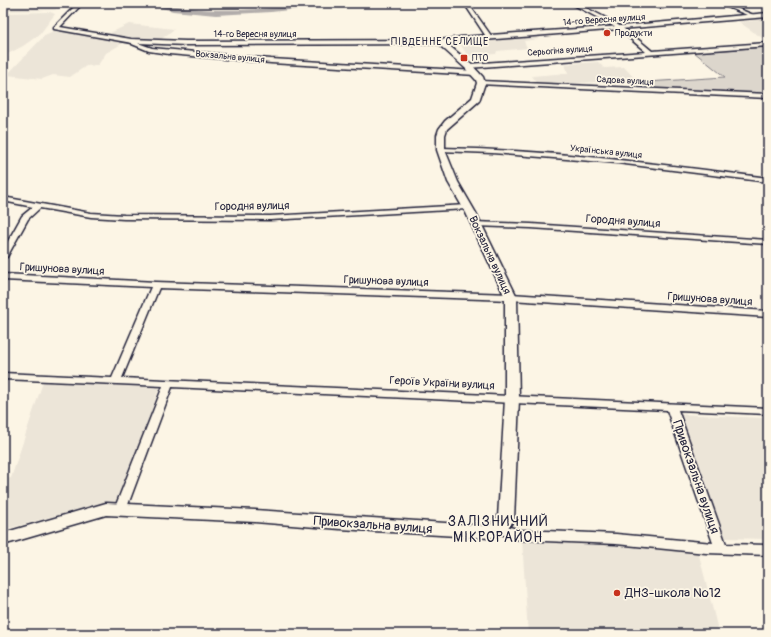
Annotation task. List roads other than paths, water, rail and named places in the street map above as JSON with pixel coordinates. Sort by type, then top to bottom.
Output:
[{"type":"street","name":"14-го Вересня вулиця","points":[[81,3],[56,28],[131,41],[186,43],[440,42],[768,15]]},
{"type":"street","points":[[466,3],[489,37]]},
{"type":"street","points":[[572,3],[621,28],[652,54]]},
{"type":"street","points":[[651,3],[663,7]]},
{"type":"street","points":[[720,3],[754,16]]},
{"type":"street","name":"Вокзальна вулиця","points":[[131,41],[138,46],[151,50],[168,52],[271,61],[476,73]]},
{"type":"street","points":[[440,42],[476,73],[481,83]]},
{"type":"street","name":"Серьогіна вулиця","points":[[468,66],[767,45]]},
{"type":"street","name":"Вокзальна вулиця","points":[[481,83],[476,99],[448,123],[441,136],[441,150],[452,182],[476,224],[511,298],[512,398],[506,520],[498,529]]},
{"type":"street","name":"Садова вулиця","points":[[481,83],[768,96]]},
{"type":"street","name":"Українська вулиця","points":[[441,150],[492,151],[617,161],[768,180]]},
{"type":"street","name":"Городня вулиця","points":[[3,199],[91,215],[263,218],[467,207]]},
{"type":"street","points":[[3,257],[25,218],[38,206]]},
{"type":"street","name":"Городня вулиця","points":[[476,224],[531,226],[768,242]]},
{"type":"street","name":"Гришунова вулиця","points":[[3,277],[156,285],[511,298],[768,314]]},
{"type":"street","points":[[116,380],[156,285]]},
{"type":"street","name":"Героїв України вулиця","points":[[3,376],[512,398],[768,411]]},
{"type":"street","points":[[120,510],[169,383]]},
{"type":"street","name":"Привокзальна вулиця","points":[[671,406],[721,548]]},
{"type":"street","name":"Привокзальна вулиця","points":[[3,539],[106,509],[255,516],[490,532],[498,529],[521,535],[616,539],[721,548],[768,550]]},
{"type":"waterway","points":[[146,3],[178,9],[216,13],[253,12],[323,3]]},
{"type":"place","name":"Продукти","points":[[607,33]]},
{"type":"place","name":"ПТО","points":[[464,58]]},
{"type":"place","name":"ДНЗ-школа №12","points":[[617,593]]},
{"type":"district","name":"ПІВДЕННЕ СЕЛИЩЕ","points":[[440,42]]},
{"type":"district","name":"ЗАЛІЗНИЧНИЙ МІКРОРАЙОН","points":[[498,530]]}]
